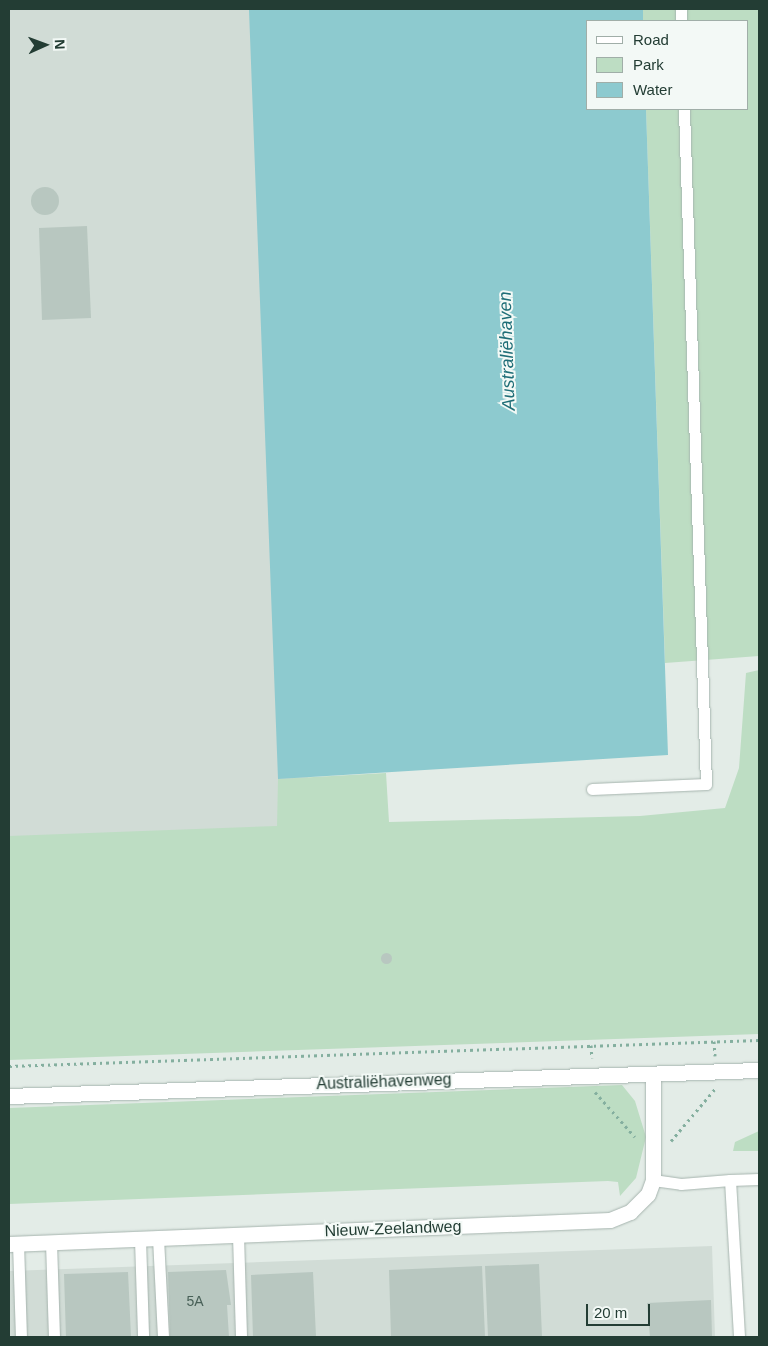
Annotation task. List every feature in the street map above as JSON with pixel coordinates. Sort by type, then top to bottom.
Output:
[{"type":"street","name":"Australiëhavenweg","points":[[9,1096],[759,1070]]},
{"type":"street","name":"Nieuw-Zeelandweg","points":[[14,1244],[610,1220],[630,1212],[648,1194],[652,1180],[655,1146],[653,1074]]},
{"type":"lane","points":[[592,789],[706,784],[684,110]]},
{"type":"lane","points":[[652,1180],[681,1184],[759,1179]]},
{"type":"lane","points":[[730,1180],[739,1337]]},
{"type":"lane","points":[[238,1235],[241,1337]]},
{"type":"lane","points":[[158,1238],[163,1337]]},
{"type":"lane","points":[[140,1239],[143,1337]]},
{"type":"lane","points":[[51,1242],[54,1337]]},
{"type":"lane","points":[[14,1244],[21,1337]]},
{"type":"path","points":[[9,1066],[759,1040]]},
{"type":"path","points":[[591,1046],[595,1097],[640,1143],[655,1146],[668,1145],[689,1117],[706,1105],[714,1091],[716,1072],[714,1041]]},
{"type":"shaded area","points":[[9,9],[285,9],[310,853],[9,901]]},
{"type":"shaded area","points":[[712,1246],[715,1337],[9,1337],[9,1271]]},
{"type":"green space","points":[[643,9],[759,9],[759,656],[665,663],[646,110],[748,110],[748,20],[643,20]]},
{"type":"green space","points":[[759,670],[759,1034],[9,1060],[9,836],[277,826],[278,779],[386,773],[389,822],[640,816],[725,808],[739,768],[746,673]]},
{"type":"green space","points":[[622,1085],[635,1101],[646,1137],[636,1178],[620,1196],[618,1182],[608,1181],[9,1204],[9,1108]]},
{"type":"green space","points":[[759,1131],[759,1151],[733,1151],[735,1142]]},
{"type":"water","name":"Australiëhaven","points":[[205,9],[643,9],[643,20],[586,20],[586,110],[646,110],[668,755],[278,779],[249,10]]},
{"type":"building","points":[[45,187],[55,191],[59,201],[55,211],[45,215],[35,211],[31,201],[35,191]]},
{"type":"building","points":[[87,226],[91,318],[42,320],[39,228]]},
{"type":"building","points":[[386,952],[392,958],[386,964],[380,958]]},
{"type":"building","points":[[539,1264],[542,1337],[488,1337],[485,1266]]},
{"type":"building","points":[[482,1266],[485,1337],[391,1337],[389,1270]]},
{"type":"building","points":[[226,1270],[231,1305],[227,1305],[229,1337],[170,1337],[168,1272]]},
{"type":"building","points":[[128,1272],[131,1337],[66,1337],[64,1274]]},
{"type":"building","points":[[313,1272],[316,1337],[253,1337],[251,1275]]},
{"type":"building","points":[[711,1300],[712,1337],[650,1337],[647,1303]]}]
